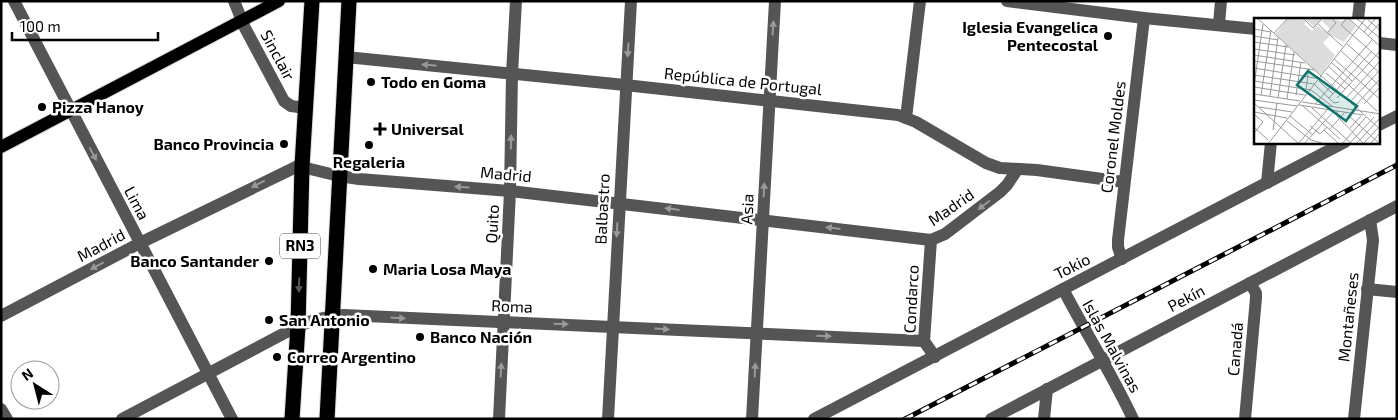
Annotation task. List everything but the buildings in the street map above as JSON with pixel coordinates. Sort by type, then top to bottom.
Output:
[{"type":"highway","name":"RN3","points":[[292,419],[298,326],[302,166],[312,1]]},
{"type":"highway","name":"RN3","points":[[327,419],[349,1]]},
{"type":"main road","points":[[1,147],[279,1]]},
{"type":"street","name":"Lima","points":[[14,1],[232,419]]},
{"type":"street","name":"Sinclair","points":[[234,1],[284,101],[291,106],[306,108]]},
{"type":"street","name":"Quito","points":[[498,419],[510,190],[512,74],[516,1]]},
{"type":"street","name":"Balbastro","points":[[608,419],[631,1]]},
{"type":"street","name":"Asia","points":[[752,419],[775,1]]},
{"type":"street","points":[[906,118],[920,1]]},
{"type":"street","points":[[1007,1],[1082,6],[1144,18],[1254,29]]},
{"type":"street","points":[[1219,24],[1221,1]]},
{"type":"street","points":[[1358,18],[1360,1]]},
{"type":"street","name":"Coronel Moldes","points":[[1122,259],[1118,240],[1144,18]]},
{"type":"street","points":[[1380,43],[1397,45]]},
{"type":"street","name":"República de Portugal","points":[[346,57],[898,115],[986,163],[1007,169],[1037,170],[1124,182]]},
{"type":"street","points":[[1380,124],[1397,116]]},
{"type":"street","points":[[1267,183],[1271,144]]},
{"type":"street","name":"Tokio","points":[[814,419],[1341,144]]},
{"type":"street","name":"Madrid","points":[[1,316],[140,243],[291,168],[302,166],[339,176],[510,190],[931,240],[945,234],[1000,192],[1017,170]]},
{"type":"street","name":"Pekín","points":[[991,419],[1397,206]]},
{"type":"street","name":"Montañeses","points":[[1354,419],[1373,240],[1370,220]]},
{"type":"street","name":"Condarco","points":[[931,240],[924,341],[936,357]]},
{"type":"street","name":"Canadá","points":[[1245,419],[1256,298],[1256,293],[1250,283]]},
{"type":"street","name":"Islas Malvinas","points":[[1063,289],[1116,382],[1133,419]]},
{"type":"street","points":[[1367,289],[1397,292]]},
{"type":"street","name":"Roma","points":[[122,419],[298,326],[332,316],[613,326],[924,341]]},
{"type":"street","points":[[1044,419],[1047,389]]},
{"type":"street","points":[[1,409],[7,419]]},
{"type":"railway","points":[[905,419],[1397,165]]},
{"type":"place","name":"Iglesia Evangelica Pentecostal","points":[[1108,36]]},
{"type":"place","name":"Todo en Goma","points":[[371,82]]},
{"type":"place","name":"Pizza Hanoy","points":[[42,107]]},
{"type":"place","name":"Universal","points":[[380,129]]},
{"type":"place","name":"Banco Provincia","points":[[284,144]]},
{"type":"place","name":"Regaleria","points":[[369,145]]},
{"type":"place","name":"Banco Santander","points":[[269,261]]},
{"type":"place","name":"Maria Losa Maya","points":[[373,269]]},
{"type":"place","name":"San Antonio","points":[[269,320]]},
{"type":"place","name":"Banco Nación","points":[[420,337]]},
{"type":"place","name":"Correo Argentino","points":[[277,357]]}]
